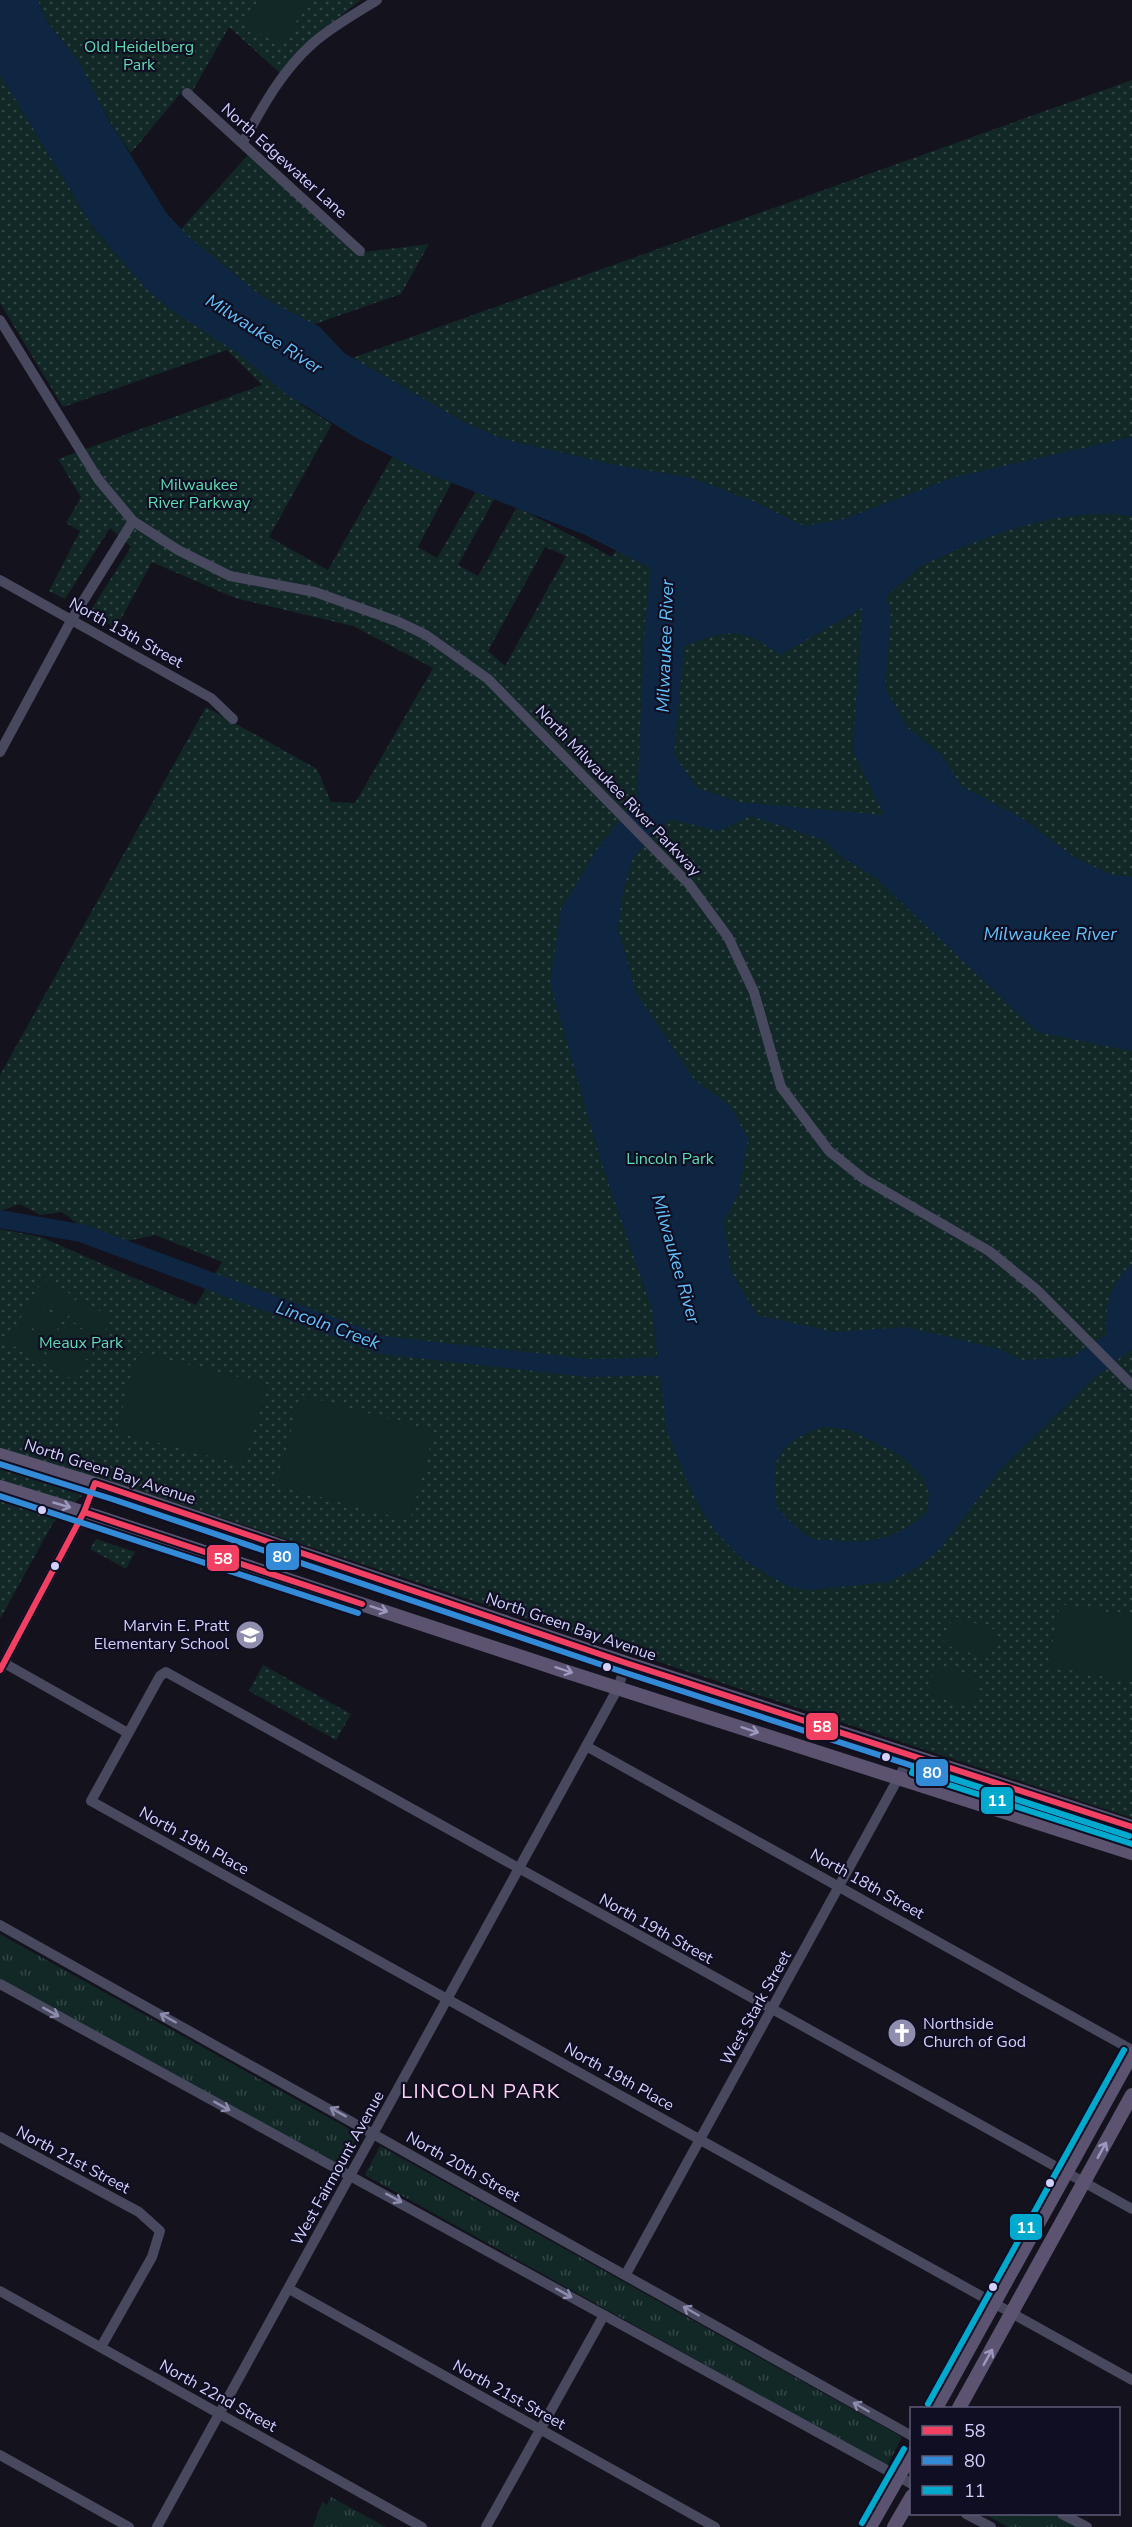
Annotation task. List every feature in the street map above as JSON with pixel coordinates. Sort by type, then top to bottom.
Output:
[{"type":"main road","name":"North Green Bay Avenue","points":[[0,1455],[94,1483],[627,1664],[1132,1827]]},
{"type":"main road","points":[[0,1487],[84,1512],[618,1688],[1132,1853]]},
{"type":"main road","points":[[937,2407],[1132,2052]]},
{"type":"main road","points":[[960,2407],[1132,2095]]},
{"type":"main road","points":[[870,2527],[910,2456]]},
{"type":"main road","points":[[894,2527],[910,2499]]},
{"type":"street","points":[[243,142],[275,86],[298,57],[314,42],[377,0]]},
{"type":"street","name":"North Edgewater Lane","points":[[187,93],[360,251]]},
{"type":"street","name":"North Milwaukee River Parkway","points":[[0,320],[98,479],[133,521],[178,550],[230,576],[315,592],[353,604],[426,635],[488,679],[689,884],[728,937],[754,992],[781,1087],[830,1151],[864,1179],[989,1251],[1037,1290],[1132,1385]]},
{"type":"street","points":[[0,752],[72,620],[133,521]]},
{"type":"street","name":"North 13th Street","points":[[0,580],[212,698],[233,719]]},
{"type":"street","points":[[94,1483],[84,1512],[2,1667],[128,1733]]},
{"type":"street","name":"West Fairmount Avenue","points":[[157,2527],[618,1688],[627,1664]]},
{"type":"street","name":"North 19th Street","points":[[128,1733],[160,1676],[166,1672],[1132,2209]]},
{"type":"street","name":"North 19th Place","points":[[128,1733],[91,1801],[1132,2380]]},
{"type":"street","name":"North 18th Street","points":[[586,1746],[840,1886],[1132,2052]]},
{"type":"street","name":"West Stark Street","points":[[626,2274],[911,1755]]},
{"type":"street","name":"North 20th Street","points":[[0,1925],[910,2435]]},
{"type":"street","points":[[0,1984],[910,2483]]},
{"type":"street","name":"North 21st Street","points":[[0,2137],[139,2212],[160,2231],[152,2256],[102,2347]]},
{"type":"street","name":"North 21st Street","points":[[289,2289],[715,2527]]},
{"type":"street","name":"North 22nd Street","points":[[0,2291],[422,2527]]},
{"type":"street","points":[[486,2527],[604,2314]]},
{"type":"street","points":[[0,2455],[129,2527]]},
{"type":"street","points":[[968,2515],[991,2527]]},
{"type":"street","points":[[1064,2515],[1087,2527]]},
{"type":"green space","name":"Old Heidelberg Park","points":[[38,0],[361,0],[305,44],[280,73],[229,27],[188,99],[180,94],[131,153],[112,125],[80,67],[50,26]]},
{"type":"green space","points":[[258,0],[308,0],[283,46],[245,25]]},
{"type":"green space","name":"Lincoln Park","points":[[0,72],[92,226],[118,256],[167,214],[181,229],[249,154],[356,253],[429,244],[401,294],[306,327],[300,404],[332,424],[269,537],[328,570],[392,457],[452,482],[418,547],[437,558],[476,491],[495,498],[458,565],[478,576],[517,507],[612,557],[618,547],[341,362],[1132,80],[1132,1818],[101,1478],[53,1523],[0,1619],[0,1229],[41,1237],[196,1305],[222,1262],[155,1235],[122,1242],[78,1224],[62,1212],[41,1215],[20,1204],[0,1211],[0,1075],[206,707],[317,769],[331,802],[355,803],[433,668],[353,626],[235,598],[152,562],[116,628],[89,613],[131,547],[110,528],[65,599],[49,591],[80,531],[66,523],[81,497],[58,459],[262,385],[227,350],[63,407],[0,303]],"holes":[[[545,547],[566,556],[505,666],[488,651]]]},
{"type":"green space","points":[[43,1279],[76,1297],[65,1317],[32,1299]]},
{"type":"green space","points":[[79,1299],[112,1318],[101,1338],[68,1319]]},
{"type":"green space","points":[[30,1301],[63,1319],[52,1339],[19,1321]]},
{"type":"green space","name":"Meaux Park","points":[[67,1321],[100,1340],[89,1360],[56,1341]]},
{"type":"green space","points":[[18,1322],[51,1341],[40,1361],[7,1342]]},
{"type":"green space","points":[[55,1343],[88,1362],[77,1382],[44,1363]]},
{"type":"green space","points":[[138,1352],[267,1384],[244,1465],[116,1432]]},
{"type":"green space","points":[[301,1395],[434,1431],[410,1521],[276,1485]]},
{"type":"green space","points":[[96,1539],[135,1552],[126,1569],[90,1549]]},
{"type":"green space","points":[[1060,1604],[1132,1616],[1132,1682],[1048,1666]]},
{"type":"green space","points":[[953,1616],[999,1631],[989,1659],[943,1644]]},
{"type":"green space","points":[[263,1665],[351,1714],[336,1740],[249,1691]]},
{"type":"green space","points":[[936,1665],[982,1680],[973,1708],[927,1693]]},
{"type":"green space","points":[[0,1934],[358,2134],[340,2168],[0,1979]]},
{"type":"green space","points":[[380,2146],[902,2437],[887,2466],[365,2175]]},
{"type":"green space","points":[[331,2497],[386,2527],[313,2527],[322,2502],[327,2505]]},
{"type":"green space","points":[[986,2515],[1055,2515],[1077,2527],[1008,2527]]},
{"type":"water","name":"Milwaukee River","points":[[0,0],[38,0],[48,23],[79,62],[107,117],[167,214],[190,238],[264,298],[320,327],[344,353],[464,422],[503,439],[616,465],[692,478],[753,501],[804,526],[844,519],[955,477],[1132,437],[1132,516],[1101,514],[1069,516],[1036,522],[973,543],[885,584],[891,617],[885,688],[908,728],[942,755],[961,786],[1022,818],[1077,859],[1113,875],[1132,877],[1132,1051],[1037,1032],[876,878],[840,856],[824,840],[751,816],[718,831],[670,819],[633,858],[623,891],[618,929],[636,992],[694,1079],[731,1107],[748,1139],[739,1192],[724,1222],[731,1271],[757,1315],[834,1332],[906,1327],[999,1349],[1021,1360],[1072,1357],[1107,1334],[1110,1296],[1119,1279],[1132,1264],[1132,1349],[1095,1377],[999,1471],[940,1549],[918,1567],[888,1582],[810,1590],[790,1587],[743,1560],[714,1530],[694,1497],[667,1432],[652,1310],[600,1158],[550,983],[561,909],[598,848],[637,798],[645,623],[651,568],[583,534],[416,469],[358,439],[286,394],[238,353],[171,310],[146,289],[92,226],[0,74]],"holes":[[[862,608],[853,751],[884,815],[738,802],[697,788],[674,755],[684,646],[712,636],[734,633],[754,639],[780,655]],[[822,1427],[848,1429],[900,1455],[924,1479],[929,1494],[928,1511],[907,1527],[883,1538],[845,1542],[819,1540],[802,1532],[777,1508],[774,1477],[776,1466],[779,1456],[794,1440]]]},
{"type":"waterway","name":"Milwaukee River","points":[[868,600],[910,564]]},
{"type":"waterway","name":"Lincoln Creek","points":[[0,1219],[81,1233],[382,1345],[588,1368],[683,1366]]},
{"type":"transit line","name":"80","points":[[0,1464],[112,1499],[623,1672],[1129,1836]]},
{"type":"transit line","name":"58","points":[[0,1670],[84,1512],[95,1483],[626,1663],[1132,1827]]},
{"type":"transit line","name":"80","points":[[0,1496],[358,1613]]},
{"type":"transit line","name":"58","points":[[84,1512],[362,1604]]},
{"type":"transit line","name":"11","points":[[1129,1836],[915,1766],[912,1773],[1132,1844]]},
{"type":"transit line","name":"11","points":[[928,2404],[1124,2050]]},
{"type":"transit line","name":"11","points":[[862,2523],[904,2449]]},
{"type":"place","name":"Marvin E. Pratt Elementary School","points":[[250,1635]]},
{"type":"place","name":"Northside Church of God","points":[[902,2033]]},
{"type":"district","name":"LINCOLN PARK","points":[[481,2091]]},
{"type":"park label","name":"Milwaukee River Parkway","points":[[199,494]]}]
